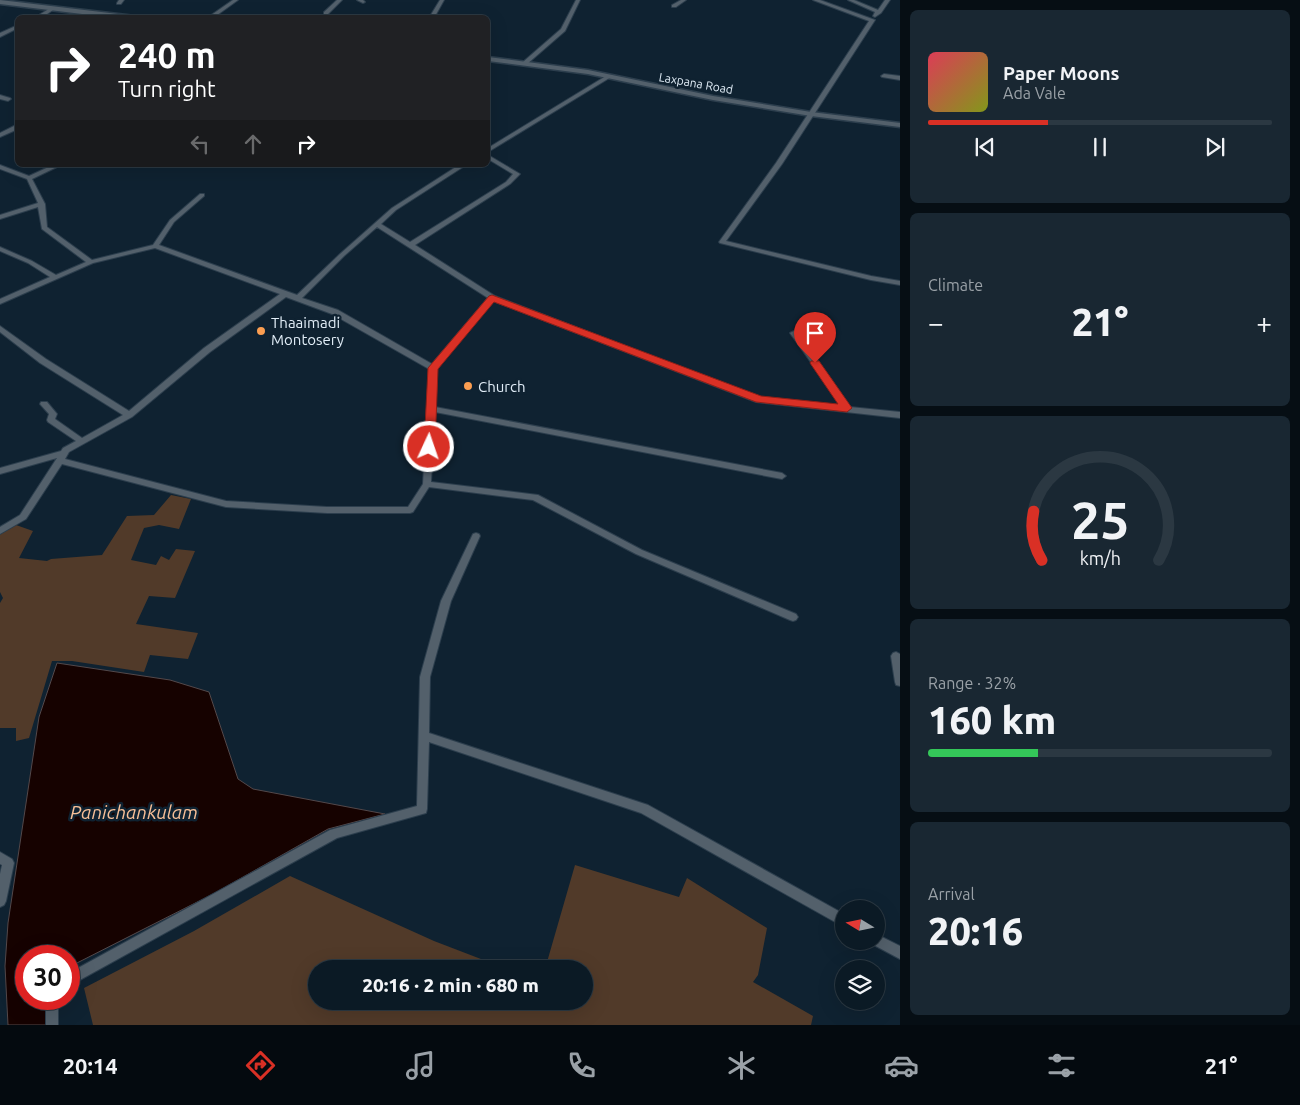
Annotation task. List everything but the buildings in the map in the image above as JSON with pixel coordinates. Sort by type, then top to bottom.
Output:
[{"type":"street","points":[[214,15],[236,0]]},
{"type":"street","points":[[326,13],[340,0]]},
{"type":"street","points":[[433,15],[442,0]]},
{"type":"street","points":[[525,63],[563,30],[578,0]]},
{"type":"street","points":[[674,6],[684,0]]},
{"type":"street","points":[[815,0],[872,20]]},
{"type":"street","points":[[850,0],[879,12]]},
{"type":"street","points":[[888,0],[872,20],[779,164],[722,242],[870,278],[900,283]]},
{"type":"street","points":[[0,2],[110,15]]},
{"type":"street","points":[[41,15],[54,8]]},
{"type":"street","points":[[0,35],[15,28]]},
{"type":"street","name":"Laxpana Road","points":[[490,59],[608,77],[713,98],[811,114],[900,125]]},
{"type":"street","points":[[884,76],[900,78]]},
{"type":"street","points":[[490,149],[608,77]]},
{"type":"street","points":[[0,97],[8,99]]},
{"type":"street","points":[[0,135],[15,128]]},
{"type":"street","points":[[411,246],[508,183],[517,174],[490,158]]},
{"type":"street","points":[[0,167],[29,178],[42,204],[44,228],[92,262]]},
{"type":"street","points":[[29,178],[54,167]]},
{"type":"street","points":[[297,298],[394,209],[460,167]]},
{"type":"street","points":[[155,246],[172,221],[202,195]]},
{"type":"street","points":[[0,217],[42,204]]},
{"type":"street","points":[[377,224],[492,298],[759,400],[900,415]]},
{"type":"street","points":[[0,302],[92,262],[155,246],[335,312],[433,368]]},
{"type":"street","points":[[0,248],[30,262],[56,278]]},
{"type":"street","points":[[0,531],[23,517],[66,450],[128,415],[207,350],[285,294]]},
{"type":"street","points":[[0,471],[61,456],[226,504],[327,510],[410,510],[428,484],[433,368],[492,298]]},
{"type":"street","points":[[0,328],[43,361],[128,415]]},
{"type":"street","points":[[794,333],[847,408]]},
{"type":"street","points":[[44,404],[53,414],[51,420],[81,441]]},
{"type":"street","points":[[431,410],[782,476]]},
{"type":"street","points":[[428,484],[535,497],[639,552],[793,617]]},
{"type":"street","points":[[80,974],[334,834],[422,808],[425,677],[446,601],[476,536]]},
{"type":"street","points":[[896,656],[900,682]]},
{"type":"street","points":[[423,736],[644,809],[835,917]]},
{"type":"street","points":[[0,857],[8,863],[0,901]]},
{"type":"street","points":[[885,945],[900,953]]},
{"type":"street","points":[[52,1010],[52,1025]]},
{"type":"shaded area","points":[[171,495],[191,499],[179,529],[159,525],[144,528],[131,560],[156,565],[161,556],[169,560],[176,549],[195,551],[175,598],[149,596],[136,624],[198,633],[188,659],[150,655],[144,672],[72,661],[52,661],[29,738],[16,741],[16,728],[0,728],[0,603],[3,598],[0,592],[0,534],[16,525],[33,531],[19,558],[47,561],[51,559],[102,555],[127,516],[154,515]]},
{"type":"shaded area","points":[[575,865],[679,897],[687,878],[767,928],[758,975],[753,982],[813,1016],[811,1025],[93,1025],[84,988],[194,931],[290,876],[434,941],[484,960],[308,960],[308,1010],[593,1010],[593,960],[548,960]]},
{"type":"water","name":"Panichankulam","points":[[57,663],[170,680],[209,692],[238,779],[253,789],[385,814],[328,829],[213,894],[80,961],[80,945],[15,945],[15,1010],[46,1010],[46,1025],[8,1025],[5,966],[8,923],[39,717]]},
{"type":"place","name":"Thaaimadi Montosery","points":[[261,331]]},
{"type":"place","name":"Church","points":[[468,386]]},
{"type":"route","points":[[429,447],[433,368],[492,298],[759,400],[847,408],[815,363]]}]
